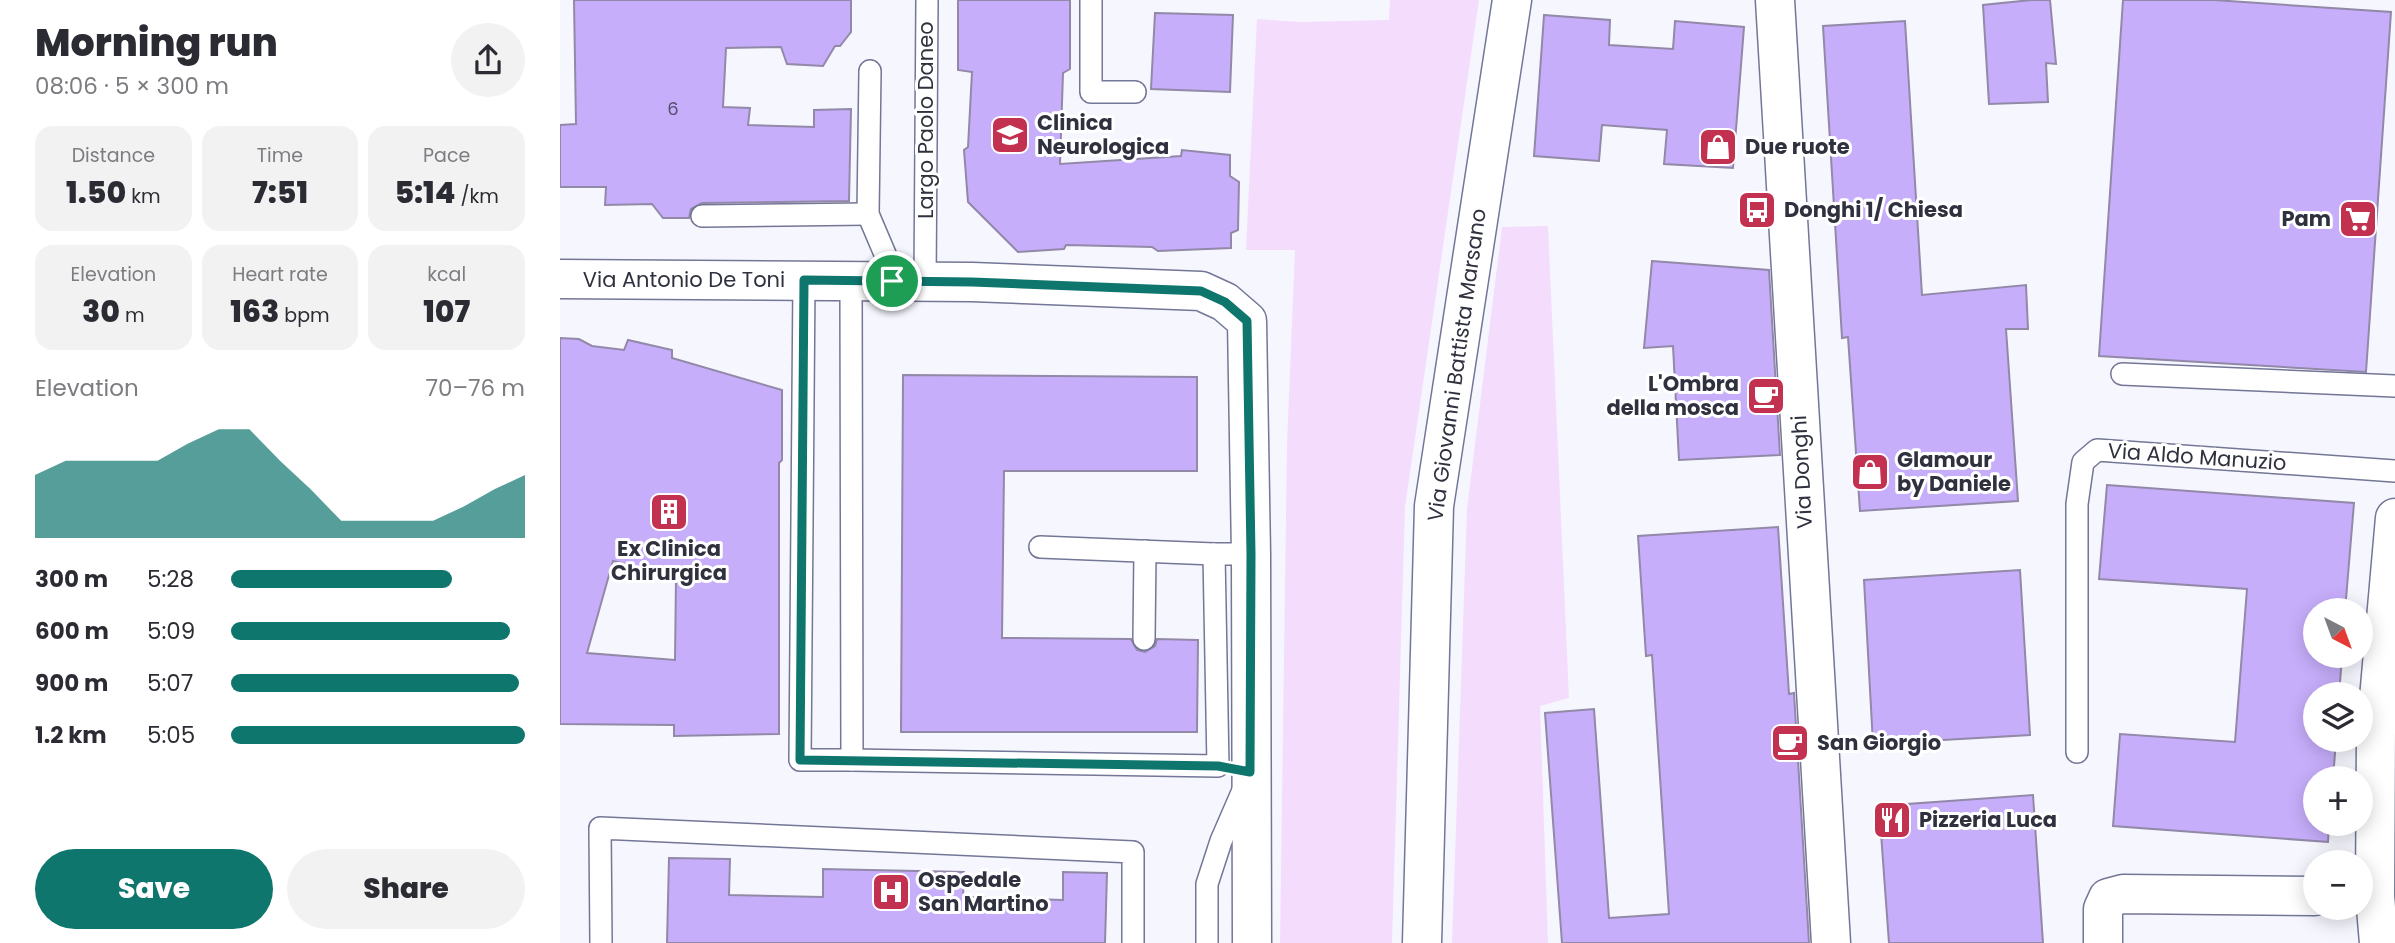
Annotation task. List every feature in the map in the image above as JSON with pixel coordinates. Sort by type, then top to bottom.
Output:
[{"type":"street","name":"Via Giovanni Battista Marsano","points":[[1422,943],[1434,506],[1512,0]]},
{"type":"street","name":"Via Donghi","points":[[1775,0],[1830,943]]},
{"type":"street","name":"Via Antonio De Toni","points":[[560,279],[909,281],[1201,291],[1225,302],[1247,321],[1233,554]]},
{"type":"street","points":[[2373,850],[2385,732],[2395,518]]},
{"type":"street","points":[[1233,554],[1234,769],[1252,943]]},
{"type":"street","points":[[2104,943],[2103,909],[2108,898],[2123,894],[2303,895]]},
{"type":"street","points":[[2373,917],[2379,943]]},
{"type":"lane","name":"Largo Paolo Daneo","points":[[909,281],[927,0]]},
{"type":"lane","points":[[1091,0],[1091,92],[1135,92]]},
{"type":"lane","points":[[870,71],[868,214],[886,254],[909,281]]},
{"type":"lane","points":[[702,216],[868,214]]},
{"type":"lane","points":[[804,280],[800,760],[1234,769],[1221,841],[1207,884],[1207,943]]},
{"type":"lane","points":[[851,281],[852,760]]},
{"type":"lane","points":[[2122,374],[2395,386]]},
{"type":"lane","name":"Via Aldo Manuzio","points":[[2077,752],[2077,503],[2083,462],[2097,450],[2395,471]]},
{"type":"lane","points":[[1040,547],[1233,554]]},
{"type":"lane","points":[[1144,639],[1145,551]]},
{"type":"lane","points":[[601,943],[600,828],[1133,852],[1133,943]]},
{"type":"shaded area","points":[[1390,0],[1479,0],[1405,507],[1392,943],[1280,943],[1287,444],[1295,250],[1246,250],[1257,19],[1300,22],[1389,20]]},
{"type":"shaded area","points":[[1548,226],[1569,698],[1540,706],[1548,943],[1452,943],[1467,509],[1502,227]]},
{"type":"building","points":[[574,0],[851,0],[851,32],[840,46],[835,46],[823,66],[787,64],[781,47],[726,48],[723,107],[750,108],[748,125],[814,127],[814,110],[851,109],[849,201],[702,203],[691,209],[689,218],[663,218],[652,204],[605,205],[606,187],[560,187],[560,125],[576,124]]},
{"type":"building","name":"Clinica Neurologica","points":[[958,0],[1070,0],[1070,69],[1063,73],[1060,164],[1181,156],[1182,150],[1230,155],[1230,176],[1239,182],[1238,230],[1231,233],[1231,248],[1158,251],[1152,247],[1066,245],[1064,249],[1018,252],[968,202],[964,150],[968,147],[972,72],[958,70]]},
{"type":"building","points":[[2050,0],[2056,64],[2046,63],[2048,102],[1989,104],[1983,5]]},
{"type":"building","points":[[2123,0],[2214,0],[2391,12],[2366,372],[2099,356]]},
{"type":"building","points":[[1155,13],[1233,15],[1230,92],[1151,89]]},
{"type":"building","points":[[1544,15],[1610,20],[1609,45],[1673,49],[1675,21],[1744,27],[1733,168],[1664,164],[1667,130],[1602,125],[1599,161],[1534,156]]},
{"type":"building","points":[[1905,21],[1922,295],[2026,285],[2028,329],[2006,329],[2018,501],[1860,511],[1848,337],[1842,338],[1823,26]]},
{"type":"building","points":[[1652,261],[1769,270],[1780,455],[1679,460],[1673,346],[1644,348]]},
{"type":"building","name":"Ex Clinica Chirurgica","points":[[560,338],[579,339],[592,346],[624,350],[628,340],[672,350],[672,358],[782,390],[782,460],[779,463],[779,734],[674,736],[674,725],[560,724]],"holes":[[[613,561],[676,577],[675,660],[587,653]]]},
{"type":"building","points":[[903,375],[1197,377],[1197,471],[1004,471],[1002,638],[1131,639],[1137,650],[1145,652],[1155,646],[1157,639],[1198,640],[1197,732],[901,732]]},
{"type":"building","points":[[2107,485],[2354,503],[2346,598],[2303,598],[2303,668],[2341,668],[2340,682],[2303,682],[2303,752],[2335,752],[2334,766],[2303,766],[2303,836],[2328,836],[2328,842],[2113,826],[2120,734],[2235,742],[2247,589],[2099,579]]},
{"type":"building","points":[[1778,527],[1789,694],[1794,693],[1809,943],[1562,943],[1545,713],[1594,709],[1609,918],[1669,914],[1652,655],[1646,656],[1638,536]]},
{"type":"building","points":[[2020,570],[2030,735],[1873,744],[1864,580]]},
{"type":"building","points":[[2033,795],[2043,943],[1889,943],[1879,806]]},
{"type":"building","points":[[669,858],[730,859],[729,895],[823,897],[823,869],[964,872],[963,897],[1063,900],[1063,872],[1107,873],[1105,943],[667,943]]},
{"type":"place","name":"Clinica Neurologica","points":[[1010,135]]},
{"type":"place","name":"Due ruote","points":[[1718,147]]},
{"type":"place","name":"Donghi 1/ Chiesa","points":[[1757,210]]},
{"type":"place","name":"Pam","points":[[2358,219]]},
{"type":"place","name":"L'Ombra della mosca","points":[[1766,396]]},
{"type":"place","name":"Glamour by Daniele","points":[[1870,472]]},
{"type":"place","name":"Ex Clinica Chirurgica","points":[[669,512]]},
{"type":"place","name":"San Giorgio","points":[[1790,743]]},
{"type":"place","name":"Pizzeria Luca","points":[[1892,820]]},
{"type":"place","name":"Ospedale San Martino","points":[[891,892]]},
{"type":"route","points":[[804,280],[892,281],[1201,291],[1225,302],[1247,321],[1251,554],[1250,772],[1218,766],[800,760],[804,280]]}]
